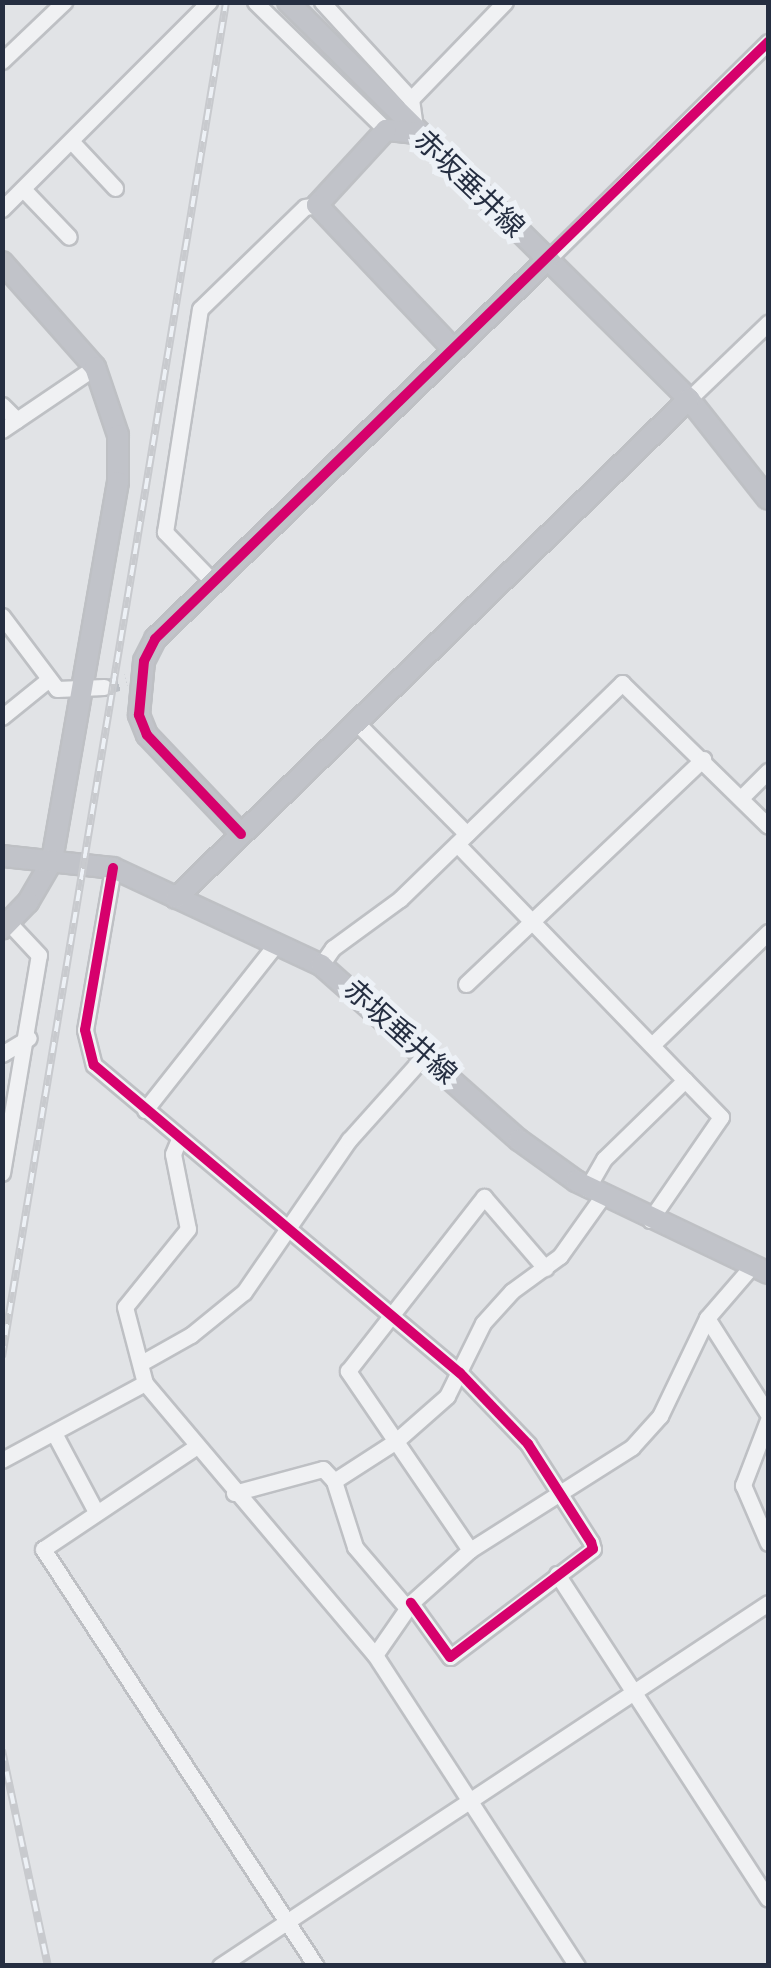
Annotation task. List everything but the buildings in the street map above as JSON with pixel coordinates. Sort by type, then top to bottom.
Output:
[{"type":"street","points":[[2,61],[64,2]]},
{"type":"street","points":[[2,209],[209,2]]},
{"type":"street","points":[[256,2],[386,130],[416,133],[411,100],[322,2]]},
{"type":"street","name":"赤坂垂井線","points":[[288,2],[416,133],[689,399],[768,499]]},
{"type":"street","points":[[411,100],[505,2]]},
{"type":"street","points":[[242,834],[148,735],[139,715],[134,680],[155,639],[768,42]]},
{"type":"street","points":[[214,583],[165,532],[200,309],[305,207],[317,204],[386,130]]},
{"type":"street","points":[[72,142],[115,188]]},
{"type":"street","points":[[23,189],[68,237]]},
{"type":"street","points":[[317,204],[452,348]]},
{"type":"street","points":[[2,262],[95,366],[113,405],[118,482],[52,862],[6,926],[39,955],[29,1038],[2,1173]]},
{"type":"street","points":[[176,898],[768,323]]},
{"type":"street","points":[[2,430],[95,366]]},
{"type":"street","points":[[2,406],[17,420]]},
{"type":"street","points":[[2,616],[57,689],[83,692],[104,687]]},
{"type":"street","points":[[2,718],[49,679]]},
{"type":"street","points":[[321,965],[462,839],[622,683],[768,826]]},
{"type":"street","points":[[357,723],[534,924],[721,1117],[650,1220]]},
{"type":"street","points":[[466,984],[534,924],[703,759]]},
{"type":"street","points":[[742,798],[768,772]]},
{"type":"street","name":"赤坂垂井線","points":[[2,856],[114,868],[321,965],[518,1140],[595,1192],[760,1270]]},
{"type":"street","points":[[114,868],[86,1041],[94,1065],[389,1318],[460,1373],[528,1444],[562,1491],[592,1548],[450,1657],[355,1548],[334,1480],[322,1470],[234,1494]]},
{"type":"street","points":[[652,1046],[768,932]]},
{"type":"street","points":[[145,1110],[276,944]]},
{"type":"street","points":[[2,1054],[29,1038]]},
{"type":"street","points":[[143,1362],[191,1336],[244,1292],[349,1140],[425,1056]]},
{"type":"street","points":[[334,1480],[393,1443],[447,1396],[483,1324],[545,1268],[595,1192],[604,1159],[685,1080]]},
{"type":"street","points":[[179,1139],[173,1154],[188,1229],[125,1306],[125,1322],[143,1362],[145,1383],[234,1494],[375,1656],[577,1966]]},
{"type":"street","points":[[470,1550],[393,1443],[348,1372],[484,1197],[545,1268]]},
{"type":"street","points":[[375,1656],[409,1606],[470,1550],[562,1491],[598,1474],[660,1416],[707,1318],[760,1270]]},
{"type":"street","points":[[707,1318],[768,1417],[742,1486],[768,1544]]},
{"type":"street","points":[[2,1460],[145,1383]]},
{"type":"street","points":[[54,1433],[96,1512]]},
{"type":"street","points":[[197,1446],[43,1549],[316,1966]]},
{"type":"street","points":[[557,1574],[768,1898]]},
{"type":"street","points":[[220,1966],[768,1603]]},
{"type":"tunnel","points":[[104,687],[126,681]]},
{"type":"railway","points":[[2,1357],[226,2]]},
{"type":"railway","points":[[2,1750],[48,1966]]},
{"type":"cycle path","points":[[241,834],[147,735],[139,715],[144,661],[155,639],[768,42]]},
{"type":"cycle path","points":[[113,868],[85,1030],[94,1065],[460,1373],[528,1444],[591,1542],[593,1549],[450,1657],[411,1603]]}]
